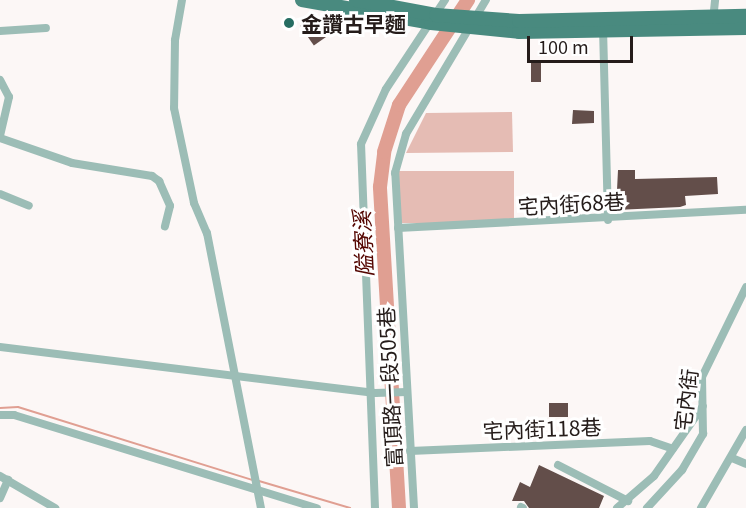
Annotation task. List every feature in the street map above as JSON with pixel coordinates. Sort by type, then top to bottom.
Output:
[{"type":"main road","points":[[302,0],[471,23],[603,26],[713,23],[746,28]]},
{"type":"main road","points":[[356,0],[434,19]]},
{"type":"main road","points":[[713,23],[746,16]]},
{"type":"street","points":[[182,0],[175,40],[174,108],[237,376],[261,508]]},
{"type":"street","points":[[375,508],[373,392],[361,144],[386,89],[446,0]]},
{"type":"street","name":"富頂路一段505巷","points":[[414,508],[405,392],[398,228],[398,154],[486,0]]},
{"type":"street","points":[[713,23],[715,0]]},
{"type":"street","points":[[603,26],[608,220]]},
{"type":"street","points":[[0,31],[46,28]]},
{"type":"street","points":[[0,80],[9,97],[0,137],[72,163],[152,176],[159,181],[170,206],[165,226]]},
{"type":"street","points":[[0,194],[29,206]]},
{"type":"street","name":"宅內街68巷","points":[[398,228],[608,220],[746,210]]},
{"type":"street","name":"宅內街","points":[[647,508],[694,450],[703,434],[705,366],[746,287]]},
{"type":"street","points":[[0,347],[373,392],[405,392]]},
{"type":"street","points":[[617,508],[628,501],[673,449],[703,406]]},
{"type":"street","points":[[0,415],[14,415],[257,486],[317,508]]},
{"type":"street","points":[[702,508],[746,430]]},
{"type":"street","name":"宅內街118巷","points":[[410,451],[650,441],[673,449]]},
{"type":"street","points":[[732,458],[746,464]]},
{"type":"street","points":[[558,465],[628,501]]},
{"type":"street","points":[[0,498],[4,478],[55,508]]},
{"type":"shaded area","points":[[512,112],[513,152],[406,153],[426,113]]},
{"type":"shaded area","points":[[395,171],[514,171],[514,223],[395,223]]},
{"type":"building","points":[[314,16],[328,36],[314,45],[300,26]]},
{"type":"building","points":[[531,61],[541,61],[541,82],[531,82]]},
{"type":"building","points":[[573,110],[594,111],[594,123],[572,124]]},
{"type":"building","points":[[618,170],[635,170],[635,179],[717,177],[718,194],[685,196],[686,205],[680,207],[616,210]]},
{"type":"building","points":[[549,403],[568,403],[568,417],[549,417]]},
{"type":"building","points":[[539,465],[604,496],[599,508],[529,508],[524,501],[512,501],[520,482],[530,487]]},
{"type":"waterway","name":"隘寮溪","points":[[399,508],[380,187],[384,152],[399,105],[468,0]]},
{"type":"waterway","points":[[0,408],[18,407],[253,480]]},
{"type":"waterway","points":[[259,481],[350,508]]},
{"type":"place","name":"金讚古早麵","points":[[289,23]]}]
